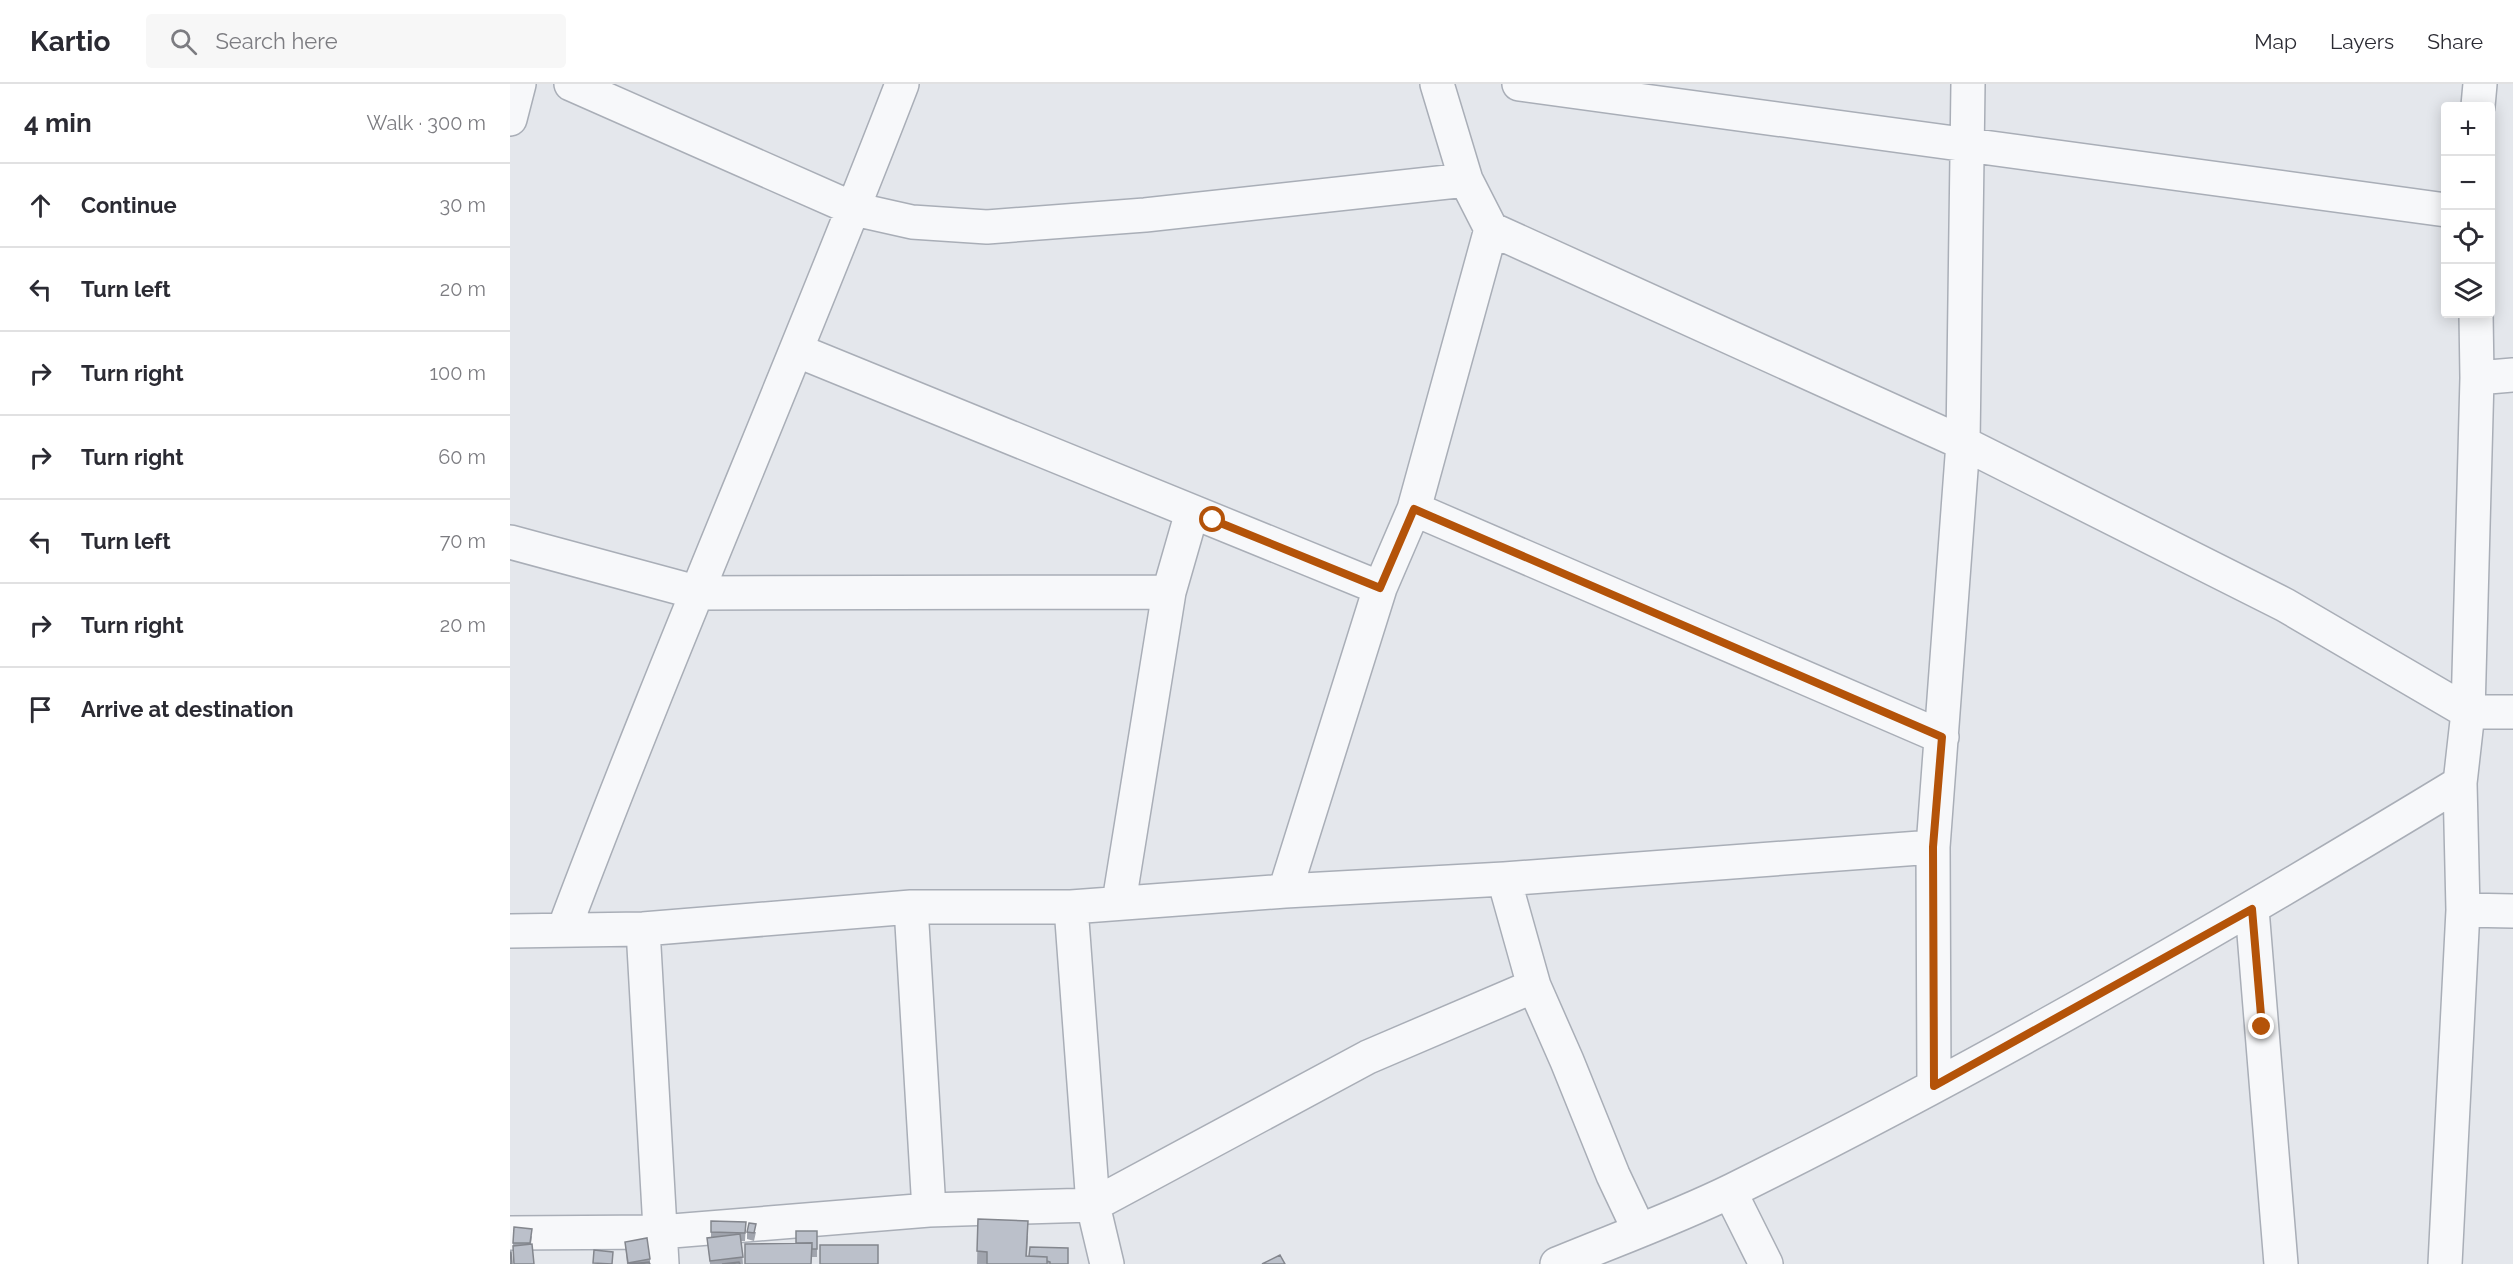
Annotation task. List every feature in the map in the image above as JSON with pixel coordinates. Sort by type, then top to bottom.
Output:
[{"type":"street","points":[[510,119],[519,84]]},
{"type":"street","points":[[571,84],[854,209],[912,222],[987,227],[1145,214],[1466,180]]},
{"type":"street","points":[[564,928],[626,765],[699,592],[854,209],[902,84]]},
{"type":"street","points":[[1437,84],[1466,180],[1491,230],[1963,443],[2285,605],[2468,712],[2513,712]]},
{"type":"street","points":[[1519,84],[2441,209]]},
{"type":"street","points":[[1934,1086],[1933,847],[1963,443],[1968,84]]},
{"type":"street","points":[[2478,102],[2480,84]]},
{"type":"street","points":[[1285,891],[1380,588],[1414,509],[1491,230]]},
{"type":"street","points":[[2445,1264],[2463,910],[2460,783],[2468,712],[2477,378],[2476,318]]},
{"type":"street","points":[[796,350],[1380,588]]},
{"type":"street","points":[[2477,378],[2513,375]]},
{"type":"street","points":[[1414,509],[1942,737]]},
{"type":"street","points":[[1119,902],[1169,592],[1192,512]]},
{"type":"street","points":[[510,542],[699,592],[1169,592]]},
{"type":"street","points":[[1557,1264],[1731,1192],[1934,1086],[2252,909],[2460,783]]},
{"type":"street","points":[[510,931],[643,928],[911,907],[1071,907],[1285,891],[1504,879],[1933,847]]},
{"type":"street","points":[[1504,879],[1534,986],[1567,1061],[1612,1175],[1639,1230]]},
{"type":"street","points":[[911,907],[930,1210]]},
{"type":"street","points":[[1071,907],[1094,1205],[1107,1264]]},
{"type":"street","points":[[2252,909],[2281,1264]]},
{"type":"street","points":[[2463,910],[2513,911]]},
{"type":"street","points":[[643,928],[662,1264]]},
{"type":"street","points":[[510,1233],[660,1232],[930,1210],[1094,1205],[1368,1057],[1534,986]]},
{"type":"street","points":[[1731,1192],[1766,1264]]},
{"type":"building","points":[[978,1219],[1028,1221],[1026,1256],[1047,1257],[1047,1264],[987,1264],[987,1252],[977,1251]]},
{"type":"building","points":[[711,1221],[746,1222],[745,1233],[711,1232]]},
{"type":"building","points":[[749,1223],[756,1224],[754,1233],[747,1232]]},
{"type":"building","points":[[514,1227],[532,1229],[530,1243],[513,1243]]},
{"type":"building","points":[[796,1231],[817,1231],[817,1249],[812,1249],[812,1243],[796,1243]]},
{"type":"building","points":[[740,1234],[743,1257],[710,1261],[707,1238]]},
{"type":"building","points":[[647,1238],[650,1259],[628,1263],[625,1242]]},
{"type":"building","points":[[812,1243],[811,1264],[745,1264],[745,1244]]},
{"type":"building","points":[[532,1244],[534,1264],[514,1264],[513,1246]]},
{"type":"building","points":[[820,1245],[878,1245],[878,1264],[820,1264]]},
{"type":"building","points":[[1030,1247],[1068,1248],[1068,1264],[1050,1264],[1047,1257],[1029,1256]]},
{"type":"building","points":[[594,1250],[613,1252],[612,1264],[593,1263]]},
{"type":"building","points":[[1280,1255],[1285,1264],[1262,1264]]},
{"type":"route","points":[[1213,520],[1380,588],[1414,509],[1942,737],[1933,847],[1934,1086],[2252,909],[2262,1027]]}]
